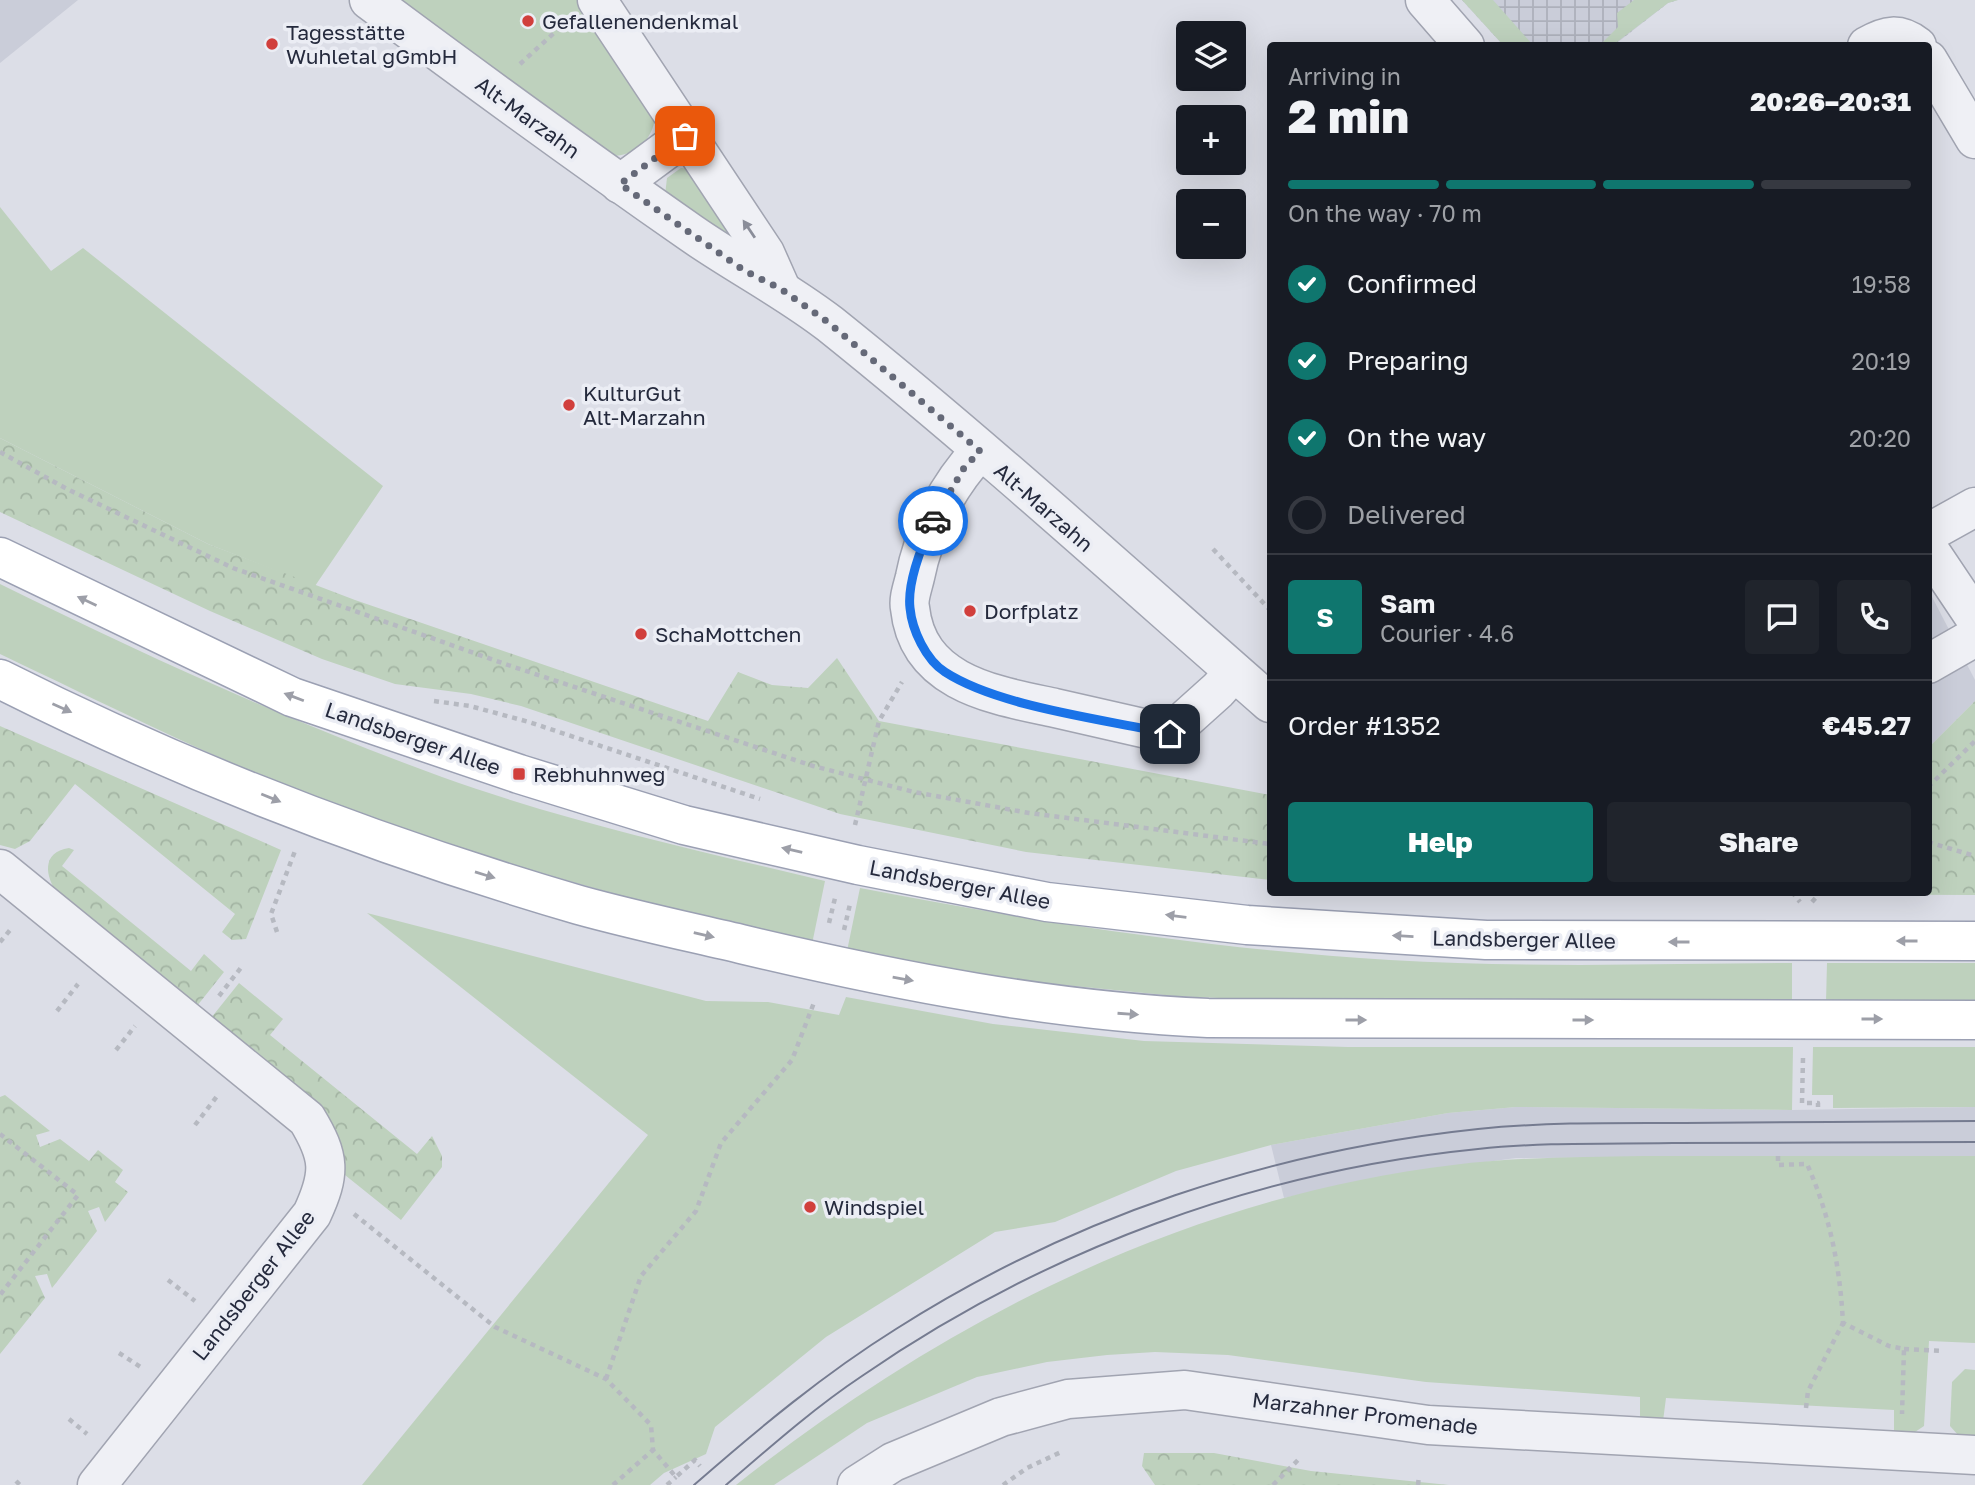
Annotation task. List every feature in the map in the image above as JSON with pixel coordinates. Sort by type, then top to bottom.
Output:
[{"type":"main road","name":"Landsberger Allee","points":[[0,557],[52,585],[292,697],[519,774],[684,825],[850,863],[1047,902],[1247,925],[1486,940],[1975,941]]},
{"type":"main road","points":[[0,679],[156,750],[308,813],[430,858],[581,905],[901,979],[1123,1014],[1347,1020],[1975,1020]]},
{"type":"street","name":"Alt-Marzahn","points":[[369,0],[620,184],[745,271],[781,289],[829,323],[1267,701]]},
{"type":"street","points":[[1425,0],[1462,42]]},
{"type":"street","points":[[583,9],[685,136],[765,253],[781,289]]},
{"type":"street","points":[[1876,42],[1893,35],[1905,37],[1912,42]]},
{"type":"street","points":[[1932,67],[1975,139]]},
{"type":"street","points":[[620,184],[685,136]]},
{"type":"street","points":[[980,451],[964,468],[935,517],[920,551],[909,607],[923,648],[942,671],[985,693],[1170,734],[1234,672]]},
{"type":"street","points":[[1932,531],[1975,507]]},
{"type":"street","points":[[1932,554],[1975,618]]},
{"type":"street","points":[[1932,662],[1975,637]]},
{"type":"street","name":"Landsberger Allee","points":[[0,869],[102,955],[307,1119],[321,1143],[327,1166],[322,1191],[312,1214],[97,1485]]},
{"type":"street","name":"Marzahner Promenade","points":[[857,1485],[898,1474],[1001,1417],[1068,1399],[1185,1390],[1428,1425],[1975,1455]]},
{"type":"path","points":[[491,91],[583,9]]},
{"type":"path","points":[[0,452],[67,489],[233,568],[508,665],[813,766],[914,792],[1028,813],[1267,844]]},
{"type":"path","points":[[1213,549],[1267,607]]},
{"type":"path","points":[[430,700],[470,706],[529,722],[771,804]]},
{"type":"path","points":[[854,831],[879,721]]},
{"type":"path","points":[[1932,783],[1975,741]]},
{"type":"path","points":[[277,932],[271,914],[308,813]]},
{"type":"path","points":[[1932,843],[1975,856]]},
{"type":"path","points":[[827,934],[835,896]]},
{"type":"path","points":[[843,937],[851,899]]},
{"type":"path","points":[[606,1379],[641,1276],[696,1211],[721,1143],[792,1060],[814,1000]]},
{"type":"path","points":[[1803,1047],[1802,1103],[1818,1103],[1818,1109]]},
{"type":"path","points":[[0,1134],[78,1195],[0,1295]]},
{"type":"path","points":[[1778,1156],[1778,1165],[1807,1164],[1823,1199],[1841,1277],[1843,1323],[1808,1391],[1802,1446]]},
{"type":"path","points":[[322,1191],[394,1244],[495,1327],[606,1379],[651,1425],[653,1450],[676,1477]]},
{"type":"path","points":[[1843,1323],[1889,1346],[1942,1352]]},
{"type":"path","points":[[1901,1452],[1903,1349]]},
{"type":"path","points":[[612,1485],[653,1450]]},
{"type":"path","points":[[1003,1485],[1027,1468],[1061,1452]]},
{"type":"path","points":[[1273,1485],[1299,1459]]},
{"type":"path","points":[[667,1485],[695,1460],[699,1466]]},
{"type":"path","points":[[1418,1485],[1419,1475]]},
{"type":"shaded area","points":[[0,0],[78,0],[0,63]]},
{"type":"shaded area","points":[[1462,0],[1678,0],[1668,3],[1618,42],[1500,42]]},
{"type":"shaded area","points":[[1932,597],[1975,680],[1975,701],[1932,744]]},
{"type":"shaded area","points":[[1516,1107],[1792,1110],[1975,1107],[1975,1156],[1516,1158],[1389,1175],[1284,1198],[1271,1145],[1448,1113]]},
{"type":"green space","points":[[394,0],[585,0],[655,117],[650,133],[641,146],[627,154],[610,156]]},
{"type":"green space","points":[[1462,0],[1493,0],[1530,42],[1500,42]]},
{"type":"green space","points":[[1634,0],[1678,0],[1668,3],[1617,42],[1603,42],[1618,27],[1617,13]]},
{"type":"green space","points":[[681,168],[691,169],[733,233],[730,240],[665,195],[667,178]]},
{"type":"green space","points":[[0,207],[51,271],[83,248],[383,486],[315,586],[208,544],[0,438]]},
{"type":"green space","points":[[0,438],[208,544],[355,600],[708,721],[738,672],[772,685],[808,688],[837,658],[879,721],[1267,794],[1267,880],[1026,852],[840,814],[521,706],[471,694],[395,684],[322,659],[210,611],[0,512]]},
{"type":"green space","points":[[0,584],[218,687],[329,734],[442,777],[584,822],[825,881],[812,944],[615,894],[486,856],[357,813],[220,758],[0,654]]},
{"type":"green space","points":[[1975,701],[1975,895],[1932,895],[1932,744]]},
{"type":"green space","points":[[0,726],[281,850],[246,939],[232,940],[222,932],[235,914],[75,784],[30,841],[15,849],[0,845]]},
{"type":"green space","points":[[69,848],[74,850],[62,866],[191,971],[204,954],[224,972],[197,1006],[58,894],[50,880],[48,866],[54,854]]},
{"type":"green space","points":[[860,888],[1124,933],[1323,955],[1490,964],[1792,963],[1792,1002],[1262,1000],[1175,996],[1013,980],[847,951]]},
{"type":"green space","points":[[367,913],[706,1001],[768,1002],[839,1015],[846,997],[993,1024],[1144,1041],[1348,1047],[1793,1047],[1792,1110],[1516,1107],[1448,1113],[1271,1145],[1176,1171],[1055,1222],[995,1232],[826,1337],[715,1427],[706,1454],[664,1473],[650,1485],[362,1485],[648,1135]]},
{"type":"green space","points":[[1827,963],[1975,963],[1975,1002],[1826,1002]]},
{"type":"green space","points":[[239,983],[283,1019],[270,1035],[417,1154],[432,1136],[442,1156],[442,1167],[401,1220],[345,1175],[338,1135],[328,1116],[211,1018]]},
{"type":"green space","points":[[1813,1047],[1975,1047],[1975,1107],[1833,1108],[1833,1095],[1812,1095]]},
{"type":"green space","points":[[5,1095],[50,1131],[36,1135],[40,1147],[60,1139],[89,1161],[98,1150],[123,1170],[115,1182],[128,1192],[105,1222],[99,1207],[88,1211],[97,1231],[52,1288],[47,1274],[35,1276],[45,1298],[0,1354],[0,1097]]},
{"type":"green space","points":[[1644,1156],[1975,1156],[1975,1343],[1929,1341],[1924,1426],[1912,1434],[1894,1433],[1894,1410],[1666,1398],[1663,1421],[1640,1419],[1640,1397],[1426,1382],[1228,1355],[1155,1352],[1047,1362],[977,1377],[867,1423],[774,1485],[736,1485],[816,1425],[899,1370],[984,1320],[1073,1275],[1164,1237],[1258,1205],[1354,1181],[1477,1162]]},
{"type":"green space","points":[[1965,1369],[1975,1370],[1975,1437],[1959,1436],[1950,1426],[1952,1382]]},
{"type":"green space","points":[[1144,1453],[1214,1453],[1311,1471],[1449,1485],[1155,1485],[1142,1466]]},
{"type":"tram line","points":[[694,1485],[767,1423],[843,1364],[963,1289],[1103,1222],[1175,1195],[1249,1172],[1400,1139],[1504,1127],[1607,1123],[1975,1121]]},
{"type":"tram line","points":[[726,1485],[792,1428],[862,1376],[932,1331],[1004,1290],[1079,1255],[1234,1197],[1314,1176],[1396,1160],[1502,1147],[1600,1143],[1975,1142]]},
{"type":"way so far","points":[[685,136],[620,184],[745,271],[781,289],[829,323],[980,451],[964,468],[933,521]]},
{"type":"place","name":"Gefallenendenkmal","points":[[528,21]]},
{"type":"place","name":"Tagesstätte Wuhletal gGmbH","points":[[272,44]]},
{"type":"place","name":"KulturGut Alt-Marzahn","points":[[569,405]]},
{"type":"place","name":"Dorfplatz","points":[[970,611]]},
{"type":"place","name":"SchaMottchen","points":[[641,634]]},
{"type":"place","name":"Rebhuhnweg","points":[[519,774]]},
{"type":"place","name":"Windspiel","points":[[810,1207]]},
{"type":"route","points":[[933,521],[920,551],[909,607],[923,648],[942,671],[985,693],[1170,734]]}]
